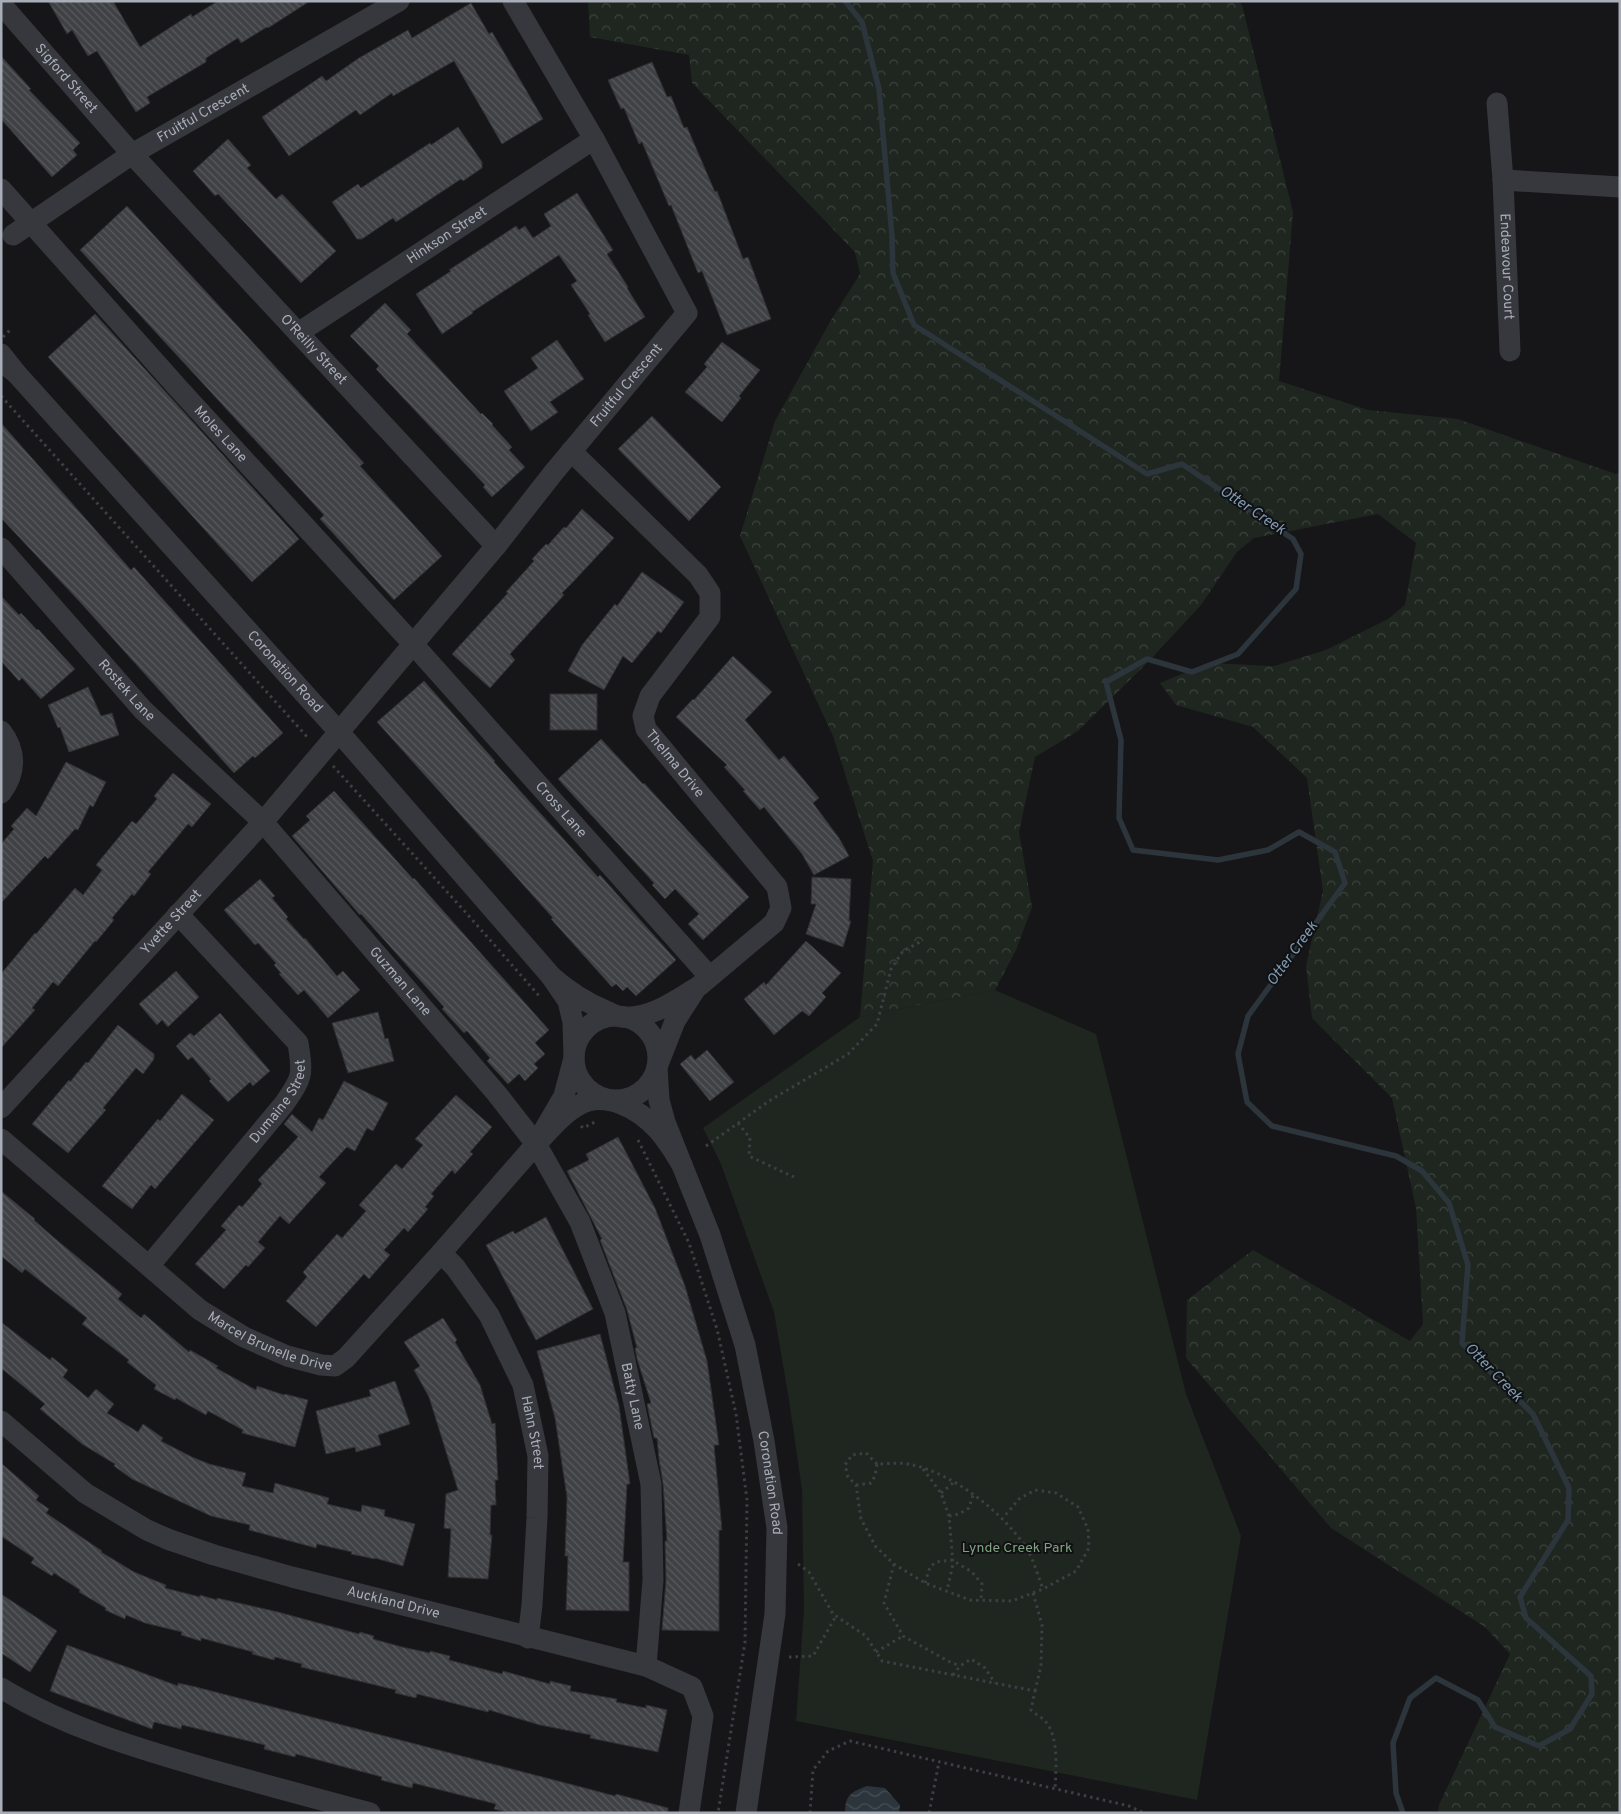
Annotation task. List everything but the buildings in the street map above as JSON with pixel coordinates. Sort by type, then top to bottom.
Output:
[{"type":"street","name":"Fruitful Crescent","points":[[5,241],[132,154],[399,1]]},
{"type":"street","name":"Fruitful Crescent","points":[[339,732],[496,546],[686,313],[594,139],[513,1]]},
{"type":"street","name":"Sigford Street","points":[[1,4],[132,154]]},
{"type":"street","name":"Endeavour Court","points":[[1497,103],[1503,180],[1510,351]]},
{"type":"street","name":"Hinkson Street","points":[[298,333],[594,139]]},
{"type":"street","name":"O'Reilly Street","points":[[132,154],[496,546]]},
{"type":"street","points":[[1503,180],[1620,187]]},
{"type":"street","name":"Moles Lane","points":[[1,189],[179,389],[413,644]]},
{"type":"street","name":"Coronation Road","points":[[1,354],[8,367],[339,732],[551,976],[568,1001],[570,1008],[573,1022],[574,1058]]},
{"type":"street","name":"Thelma Drive","points":[[571,452],[698,575],[710,593],[710,617],[650,696],[644,716],[646,729],[777,887],[780,908],[774,923],[702,982],[660,1009],[645,1014],[620,1017]]},
{"type":"street","name":"Rostek Lane","points":[[1,548],[143,710],[263,822]]},
{"type":"street","name":"Cross Lane","points":[[413,644],[702,982]]},
{"type":"street","points":[[1,731],[9,741],[13,768],[10,782],[1,793]]},
{"type":"street","name":"Yvette Street","points":[[1,1108],[263,822],[339,732]]},
{"type":"street","name":"Guzman Lane","points":[[263,822],[497,1094],[536,1144]]},
{"type":"street","name":"Dumaine Street","points":[[149,1266],[284,1104],[298,1084],[302,1068],[298,1043],[178,914]]},
{"type":"street","name":"Coronation Road","points":[[551,976],[572,994],[593,1006],[620,1017]]},
{"type":"street","name":"Thelma Drive","points":[[657,1067],[675,1021],[702,982]]},
{"type":"street","points":[[606,1017],[620,1017],[634,1020],[645,1028],[653,1040],[658,1053],[657,1067],[652,1080],[632,1098],[604,1099],[592,1093],[582,1084],[576,1071],[574,1058],[576,1044],[583,1032],[593,1023],[606,1017]]},
{"type":"street","name":"Marcel Brunelle Drive","points":[[536,1144],[564,1096],[574,1058]]},
{"type":"street","name":"Coronation Road","points":[[657,1067],[659,1100],[665,1122],[710,1235],[745,1345],[764,1441],[777,1528],[776,1614],[746,1813]]},
{"type":"street","name":"Coronation Road","points":[[604,1099],[630,1108],[644,1117],[658,1130],[682,1165]]},
{"type":"street","name":"Marcel Brunelle Drive","points":[[1,1139],[200,1310],[244,1336],[287,1356],[320,1365],[335,1366],[346,1358],[536,1144],[568,1112],[580,1104],[591,1100],[604,1099]]},
{"type":"street","name":"Batty Lane","points":[[536,1144],[580,1222],[615,1314],[651,1484],[653,1580],[646,1666]]},
{"type":"street","name":"Hahn Street","points":[[441,1253],[455,1267],[489,1314],[523,1385],[538,1456],[532,1604],[528,1638]]},
{"type":"street","name":"Auckland Drive","points":[[1,1421],[86,1493],[140,1526],[170,1540],[214,1555],[292,1577],[528,1638],[646,1666],[692,1687],[703,1716],[689,1813]]},
{"type":"street","points":[[1,1688],[28,1705],[129,1746],[294,1794],[370,1813]]},
{"type":"path","points":[[1,396],[303,733]]},
{"type":"path","points":[[338,772],[462,907],[546,1004]]},
{"type":"path","points":[[706,1146],[769,1102],[848,1054],[878,1024],[892,969],[903,951],[920,942]]},
{"type":"path","points":[[577,1120],[582,1128],[597,1120],[604,1121]]},
{"type":"path","points":[[738,1123],[750,1138],[749,1156],[794,1177]]},
{"type":"path","points":[[636,1136],[689,1243],[717,1328],[736,1414],[747,1500],[745,1642],[718,1813]]},
{"type":"path","points":[[1002,1518],[1019,1499],[1035,1490],[1056,1492],[1078,1507],[1088,1529],[1088,1548],[1076,1571],[1043,1589],[1012,1601],[970,1600],[925,1583],[894,1564],[876,1547],[861,1519],[856,1485],[848,1477],[845,1465],[852,1455],[866,1453],[877,1464],[907,1464],[940,1475],[954,1483],[1002,1518],[1028,1550],[1043,1589]]},
{"type":"path","points":[[856,1485],[871,1483],[875,1476],[877,1464]]},
{"type":"path","points":[[922,1469],[941,1493],[950,1516],[952,1560],[947,1591]]},
{"type":"path","points":[[941,1493],[954,1483]]},
{"type":"path","points":[[950,1516],[959,1514],[969,1508],[973,1495]]},
{"type":"path","points":[[925,1583],[930,1567],[936,1562],[952,1560],[972,1572],[982,1584],[981,1600]]},
{"type":"path","points":[[798,1564],[809,1572],[833,1614],[866,1636],[882,1661],[1035,1691]]},
{"type":"path","points":[[894,1564],[884,1603],[903,1636],[960,1666]]},
{"type":"path","points":[[1033,1593],[1042,1625],[1041,1666],[1031,1710],[1047,1723],[1053,1738],[1056,1763],[1055,1789]]},
{"type":"path","points":[[789,1657],[813,1656],[836,1616]]},
{"type":"path","points":[[876,1652],[903,1636]]},
{"type":"path","points":[[954,1675],[960,1666],[971,1659],[985,1668],[995,1683]]},
{"type":"path","points":[[810,1813],[813,1770],[828,1752],[850,1741],[1129,1806],[1144,1813]]},
{"type":"path","points":[[930,1813],[939,1762]]},
{"type":"green space","points":[[588,1],[1239,1],[1242,5],[1293,212],[1279,381],[1368,410],[1458,419],[1616,474],[1620,472],[1620,1813],[1438,1813],[1439,1805],[1510,1654],[1485,1627],[1331,1528],[1186,1358],[1187,1300],[1253,1250],[1410,1341],[1423,1324],[1416,1208],[1392,1098],[1312,1018],[1306,966],[1323,891],[1307,778],[1253,727],[1176,705],[1160,683],[1208,663],[1274,666],[1326,650],[1388,619],[1405,605],[1416,543],[1378,514],[1254,538],[1237,552],[1201,605],[1149,661],[1078,731],[1035,757],[1019,832],[1032,907],[1016,950],[995,990],[860,1017],[873,861],[833,736],[740,536],[775,421],[831,320],[860,274],[855,252],[692,83],[689,55],[590,37]]},
{"type":"green space","name":"Lynde Creek Park","points":[[995,990],[1096,1034],[1186,1394],[1241,1536],[1197,1800],[796,1721],[804,1609],[802,1490],[789,1400],[774,1312],[721,1164],[703,1128],[860,1017]]},
{"type":"water","points":[[867,1786],[885,1788],[900,1805],[899,1813],[845,1813],[846,1802],[850,1795]]},
{"type":"waterway","name":"Otter Creek","points":[[845,1],[862,22],[879,89],[892,236],[893,273],[914,325],[1147,474],[1182,464],[1293,539],[1301,554],[1296,589],[1238,654],[1192,672],[1147,659],[1106,682],[1121,740],[1119,818],[1133,850],[1218,860],[1268,850],[1299,832],[1335,852],[1345,883],[1248,1016],[1238,1054],[1247,1102],[1272,1126],[1396,1156],[1422,1171],[1449,1203],[1468,1265],[1462,1343],[1533,1414],[1569,1488],[1568,1520],[1520,1597],[1526,1618],[1591,1676],[1592,1694],[1570,1729],[1539,1746],[1495,1727],[1478,1700],[1436,1678],[1410,1698],[1393,1743],[1396,1793],[1403,1813]]}]
